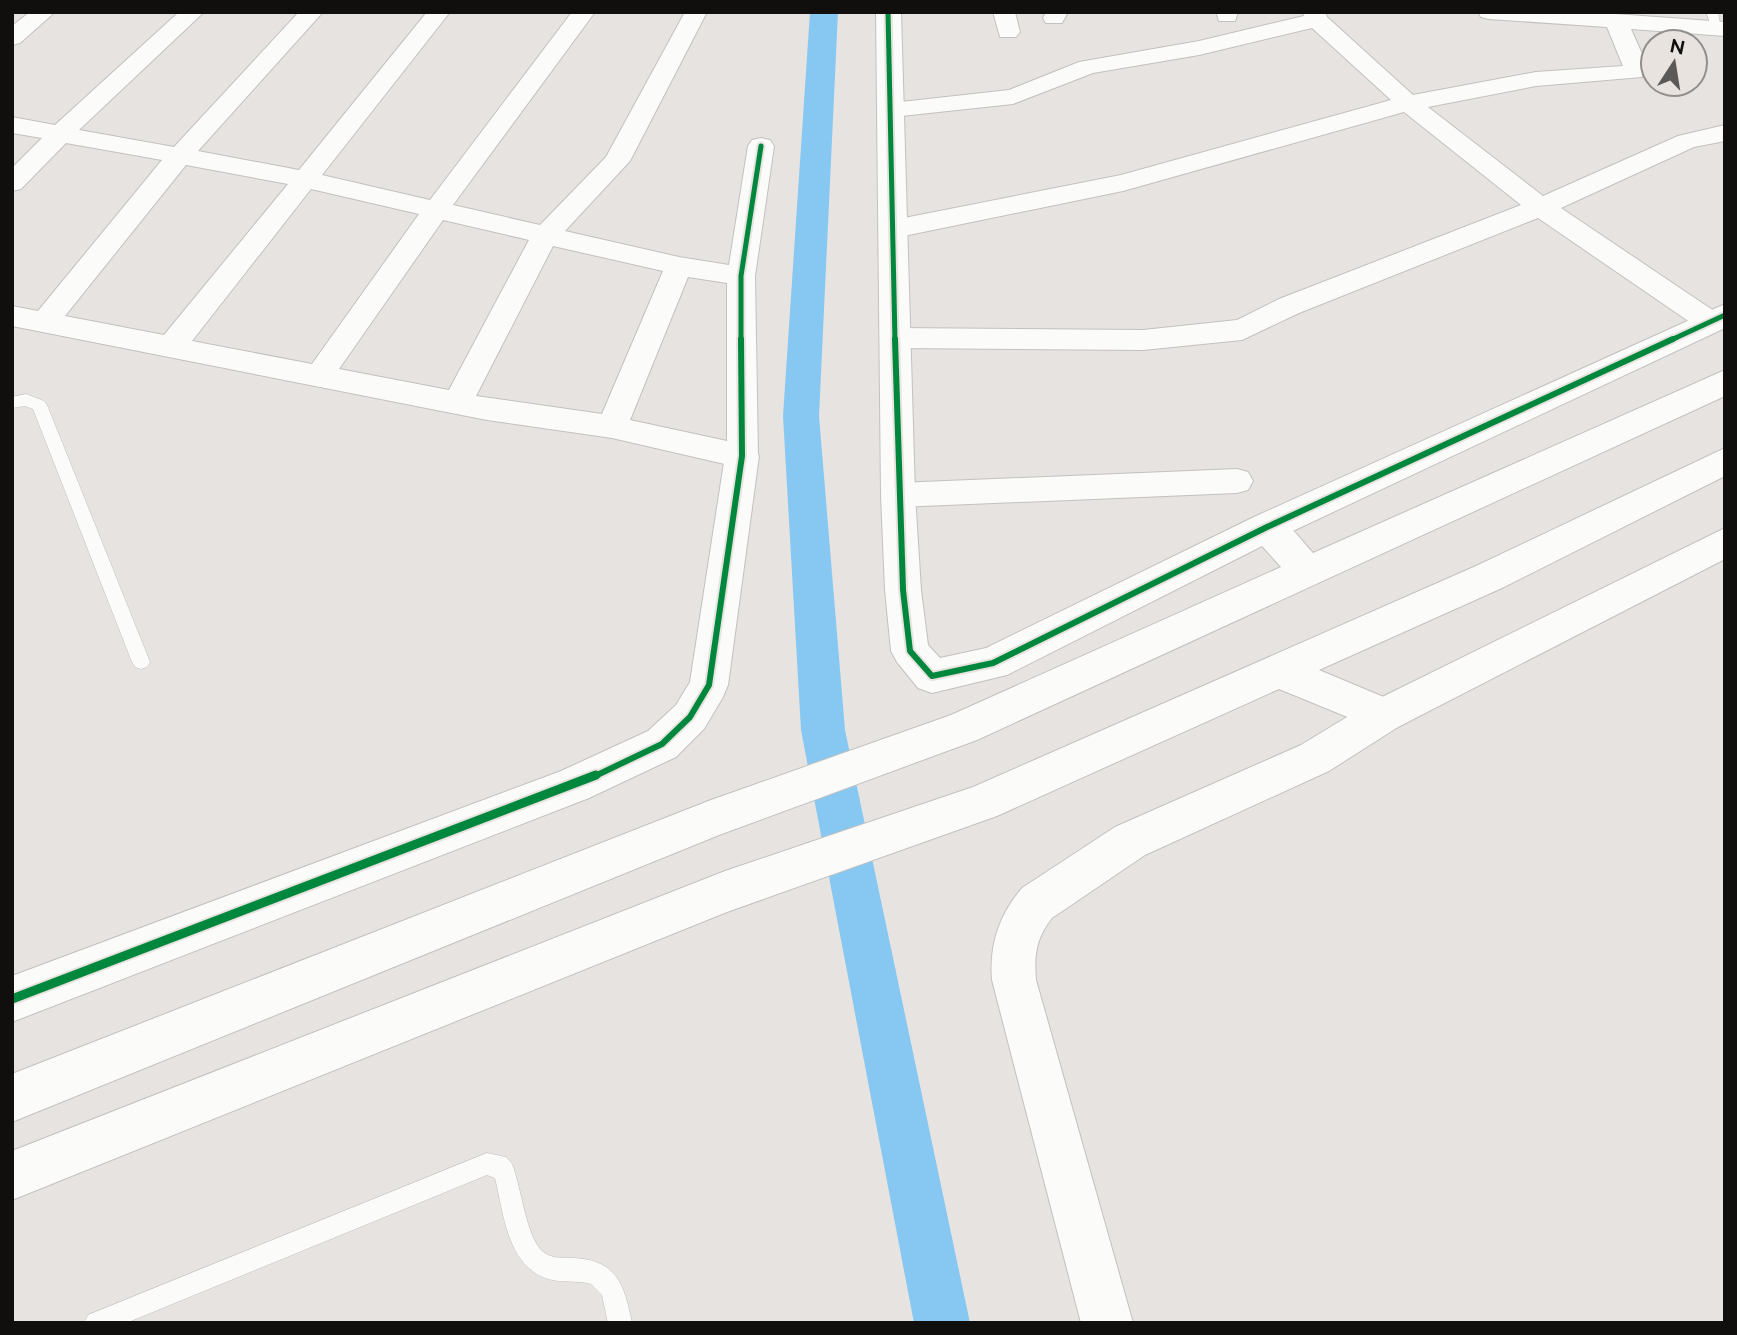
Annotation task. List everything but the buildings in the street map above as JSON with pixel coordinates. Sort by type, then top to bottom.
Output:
[{"type":"main road","points":[[888,12],[898,495],[910,651],[932,676],[993,663],[1267,527],[1717,318]]},
{"type":"main road","points":[[12,1098],[711,818],[963,728],[1725,382]]},
{"type":"main road","points":[[12,999],[575,785],[662,744],[691,717],[709,684],[742,456]]},
{"type":"main road","points":[[12,1176],[725,892],[982,803],[1489,577],[1725,461]]},
{"type":"main road","points":[[1267,527],[1308,572]]},
{"type":"main road","points":[[1107,1323],[1014,980],[1012,956],[1016,934],[1024,917],[1037,903],[1118,848],[1315,758],[1384,715],[1725,542]]},
{"type":"main road","points":[[1278,671],[1384,715]]},
{"type":"street","points":[[12,38],[44,12]]},
{"type":"street","points":[[12,183],[61,133],[193,12]]},
{"type":"street","points":[[44,323],[180,155],[312,12]]},
{"type":"street","points":[[170,348],[439,12]]},
{"type":"street","points":[[319,376],[436,210],[584,12]]},
{"type":"street","points":[[457,403],[545,236],[617,162],[696,12]]},
{"type":"street","points":[[1489,12],[1616,21],[1718,24]]},
{"type":"street","points":[[892,110],[1013,97],[1087,67],[1199,48],[1316,16],[1408,103],[1541,208],[1717,318]]},
{"type":"street","points":[[894,229],[1123,183],[1408,103],[1536,79],[1634,72],[1635,65],[1616,21]]},
{"type":"street","points":[[12,125],[307,179],[679,266],[741,275]]},
{"type":"street","points":[[895,338],[1143,340],[1232,332],[1289,306],[1541,208],[1687,141],[1725,132]]},
{"type":"street","points":[[12,317],[457,403],[612,427],[742,456],[741,275],[761,146]]},
{"type":"street","points":[[612,427],[679,266]]},
{"type":"street","points":[[898,495],[1237,481]]},
{"type":"lane","points":[[12,403],[26,400],[39,405],[141,663]]},
{"type":"lane","points":[[96,1323],[487,1164],[498,1165],[504,1172],[526,1250],[533,1261],[542,1267],[597,1273],[607,1281],[613,1292],[620,1323]]},
{"type":"waterway","points":[[824,12],[801,416],[823,730],[942,1323]]},
{"type":"cycle path","points":[[888,12],[898,495],[903,590],[910,651],[932,676],[993,663],[1267,527],[1725,315]]},
{"type":"cycle path","points":[[12,999],[575,785],[662,744],[690,717],[709,685],[742,456],[741,276],[761,146]]}]
